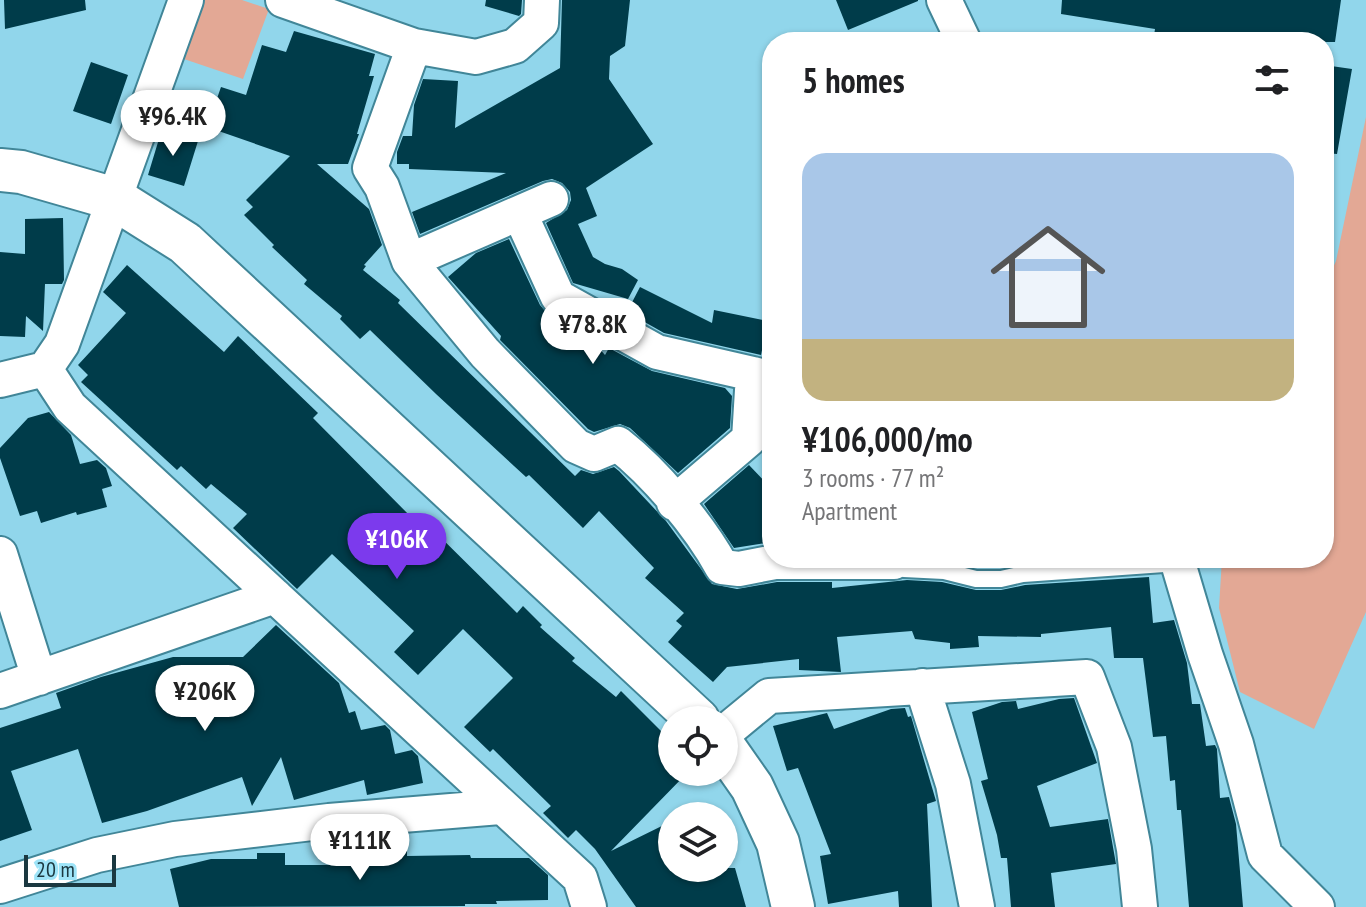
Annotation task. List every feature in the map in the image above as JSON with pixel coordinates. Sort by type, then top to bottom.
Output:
[{"type":"street","points":[[0,380],[45,369],[62,344],[186,0]]},
{"type":"street","points":[[283,0],[414,46],[476,57],[515,46],[541,23],[542,0]]},
{"type":"street","points":[[944,0],[959,32]]},
{"type":"street","points":[[414,46],[370,168],[382,187],[409,261],[485,353],[576,446],[594,454],[618,444],[645,465],[713,550],[722,567],[739,569],[762,565]]},
{"type":"street","points":[[0,170],[21,172],[115,199],[185,243],[683,706]]},
{"type":"street","points":[[409,261],[551,199]]},
{"type":"street","points":[[520,214],[558,297],[657,352],[762,376],[749,439],[674,503]]},
{"type":"street","points":[[45,369],[70,407],[580,878],[589,907]]},
{"type":"street","points":[[0,554],[39,678]]},
{"type":"street","points":[[1178,568],[1236,744],[1265,855],[1317,907]]},
{"type":"street","points":[[0,691],[275,596]]},
{"type":"street","points":[[738,721],[769,696],[1087,677],[1114,747],[1134,849],[1140,907]]},
{"type":"street","points":[[922,686],[953,784],[977,907]]},
{"type":"street","points":[[738,767],[752,787],[778,843],[793,907]]},
{"type":"street","points":[[0,886],[97,855],[175,839],[329,821],[500,807]]},
{"type":"lane","points":[[903,568],[944,571],[976,579],[1094,568]]},
{"type":"shaded area","points":[[199,0],[242,0],[269,9],[243,79],[178,57]]},
{"type":"shaded area","points":[[1366,117],[1366,612],[1314,729],[1240,692],[1219,608],[1221,568],[1334,568],[1336,261]]},
{"type":"building","points":[[4,0],[85,0],[86,10],[5,29]]},
{"type":"building","points":[[486,0],[522,0],[521,14],[485,6]]},
{"type":"building","points":[[562,0],[630,0],[625,46],[610,56],[609,79],[653,144],[586,188],[597,216],[578,224],[593,257],[622,269],[638,280],[628,299],[573,283],[546,223],[567,210],[571,200],[570,192],[562,183],[552,179],[543,181],[420,234],[412,212],[506,173],[409,169],[409,164],[397,164],[397,152],[403,136],[412,136],[414,105],[423,79],[458,81],[455,128],[560,68]]},
{"type":"building","points":[[836,0],[918,0],[918,1],[848,30]]},
{"type":"building","points":[[1062,0],[1341,0],[1335,42],[1334,32],[1155,32],[1155,29],[1061,14]]},
{"type":"building","points":[[294,31],[375,54],[369,76],[374,76],[348,164],[317,164],[369,209],[382,245],[363,270],[400,300],[398,303],[575,476],[581,470],[593,474],[614,467],[619,471],[666,521],[712,584],[737,589],[777,582],[832,582],[832,588],[907,580],[942,582],[976,590],[1001,590],[1025,585],[1149,577],[1153,623],[1174,620],[1187,663],[1192,704],[1200,704],[1206,746],[1215,745],[1217,749],[1220,798],[1229,797],[1236,824],[1243,907],[1189,907],[1181,810],[1177,810],[1175,780],[1170,781],[1166,736],[1153,737],[1143,658],[1114,658],[1111,627],[1041,634],[1041,637],[978,636],[979,647],[950,649],[950,643],[915,639],[912,631],[837,637],[841,672],[799,670],[799,659],[727,667],[713,682],[668,642],[682,626],[676,621],[684,613],[645,578],[654,568],[599,511],[583,528],[370,330],[360,339],[340,319],[342,316],[304,284],[307,280],[244,215],[253,207],[246,200],[290,156],[207,127],[221,87],[246,95],[262,45],[286,52]]},
{"type":"building","points":[[91,62],[128,75],[111,124],[73,111]]},
{"type":"building","points":[[1334,66],[1352,69],[1337,154],[1334,154]]},
{"type":"building","points":[[162,129],[198,141],[184,186],[148,175]]},
{"type":"building","points":[[63,218],[64,280],[62,284],[45,284],[43,331],[26,316],[25,337],[0,336],[0,252],[25,254],[25,219]]},
{"type":"building","points":[[509,239],[540,305],[548,314],[589,337],[605,355],[609,348],[652,371],[725,388],[732,396],[730,428],[678,473],[630,428],[620,424],[594,432],[588,429],[500,340],[501,336],[448,277],[476,253]]},
{"type":"building","points":[[127,265],[224,352],[238,336],[318,413],[313,418],[414,520],[418,515],[517,613],[523,606],[542,625],[540,627],[575,658],[572,661],[616,697],[621,691],[658,728],[658,786],[674,786],[611,851],[658,828],[658,882],[738,882],[738,879],[746,907],[636,907],[595,849],[576,830],[568,838],[543,813],[551,806],[493,749],[490,752],[464,727],[513,678],[463,629],[418,675],[394,652],[414,631],[332,554],[297,589],[233,528],[247,514],[211,484],[206,489],[181,466],[177,470],[81,382],[88,375],[78,365],[126,313],[103,292]]},
{"type":"building","points":[[640,287],[712,323],[714,310],[762,320],[761,355],[664,333],[627,312]]},
{"type":"building","points":[[49,412],[71,435],[80,464],[97,460],[106,468],[112,486],[102,489],[107,507],[77,515],[76,512],[41,523],[37,511],[20,516],[0,458],[0,448],[28,418]]},
{"type":"building","points":[[749,465],[762,479],[762,544],[734,548],[704,504]]},
{"type":"building","points":[[276,625],[339,683],[349,713],[355,711],[361,730],[385,725],[390,730],[395,754],[412,750],[418,756],[423,783],[367,795],[364,780],[294,800],[281,757],[252,806],[242,777],[147,811],[102,823],[78,749],[11,771],[32,830],[0,841],[0,728],[61,708],[56,693],[101,677],[173,657],[243,657]]},
{"type":"building","points":[[1074,698],[1097,763],[1037,786],[1050,827],[1108,819],[1116,864],[1051,873],[1055,907],[1011,907],[1007,858],[1001,858],[981,781],[988,779],[972,712],[1002,702],[1016,701],[1018,709]]},
{"type":"building","points":[[905,708],[908,717],[911,716],[936,801],[927,804],[932,907],[899,907],[898,891],[828,904],[820,856],[831,854],[798,768],[787,771],[773,726],[827,713],[834,729],[891,709]]},
{"type":"building","points":[[407,848],[407,856],[529,858],[548,875],[548,900],[496,901],[497,904],[465,906],[179,907],[170,869],[211,859],[257,859],[257,853],[285,853],[285,865],[361,865],[361,850]]}]
